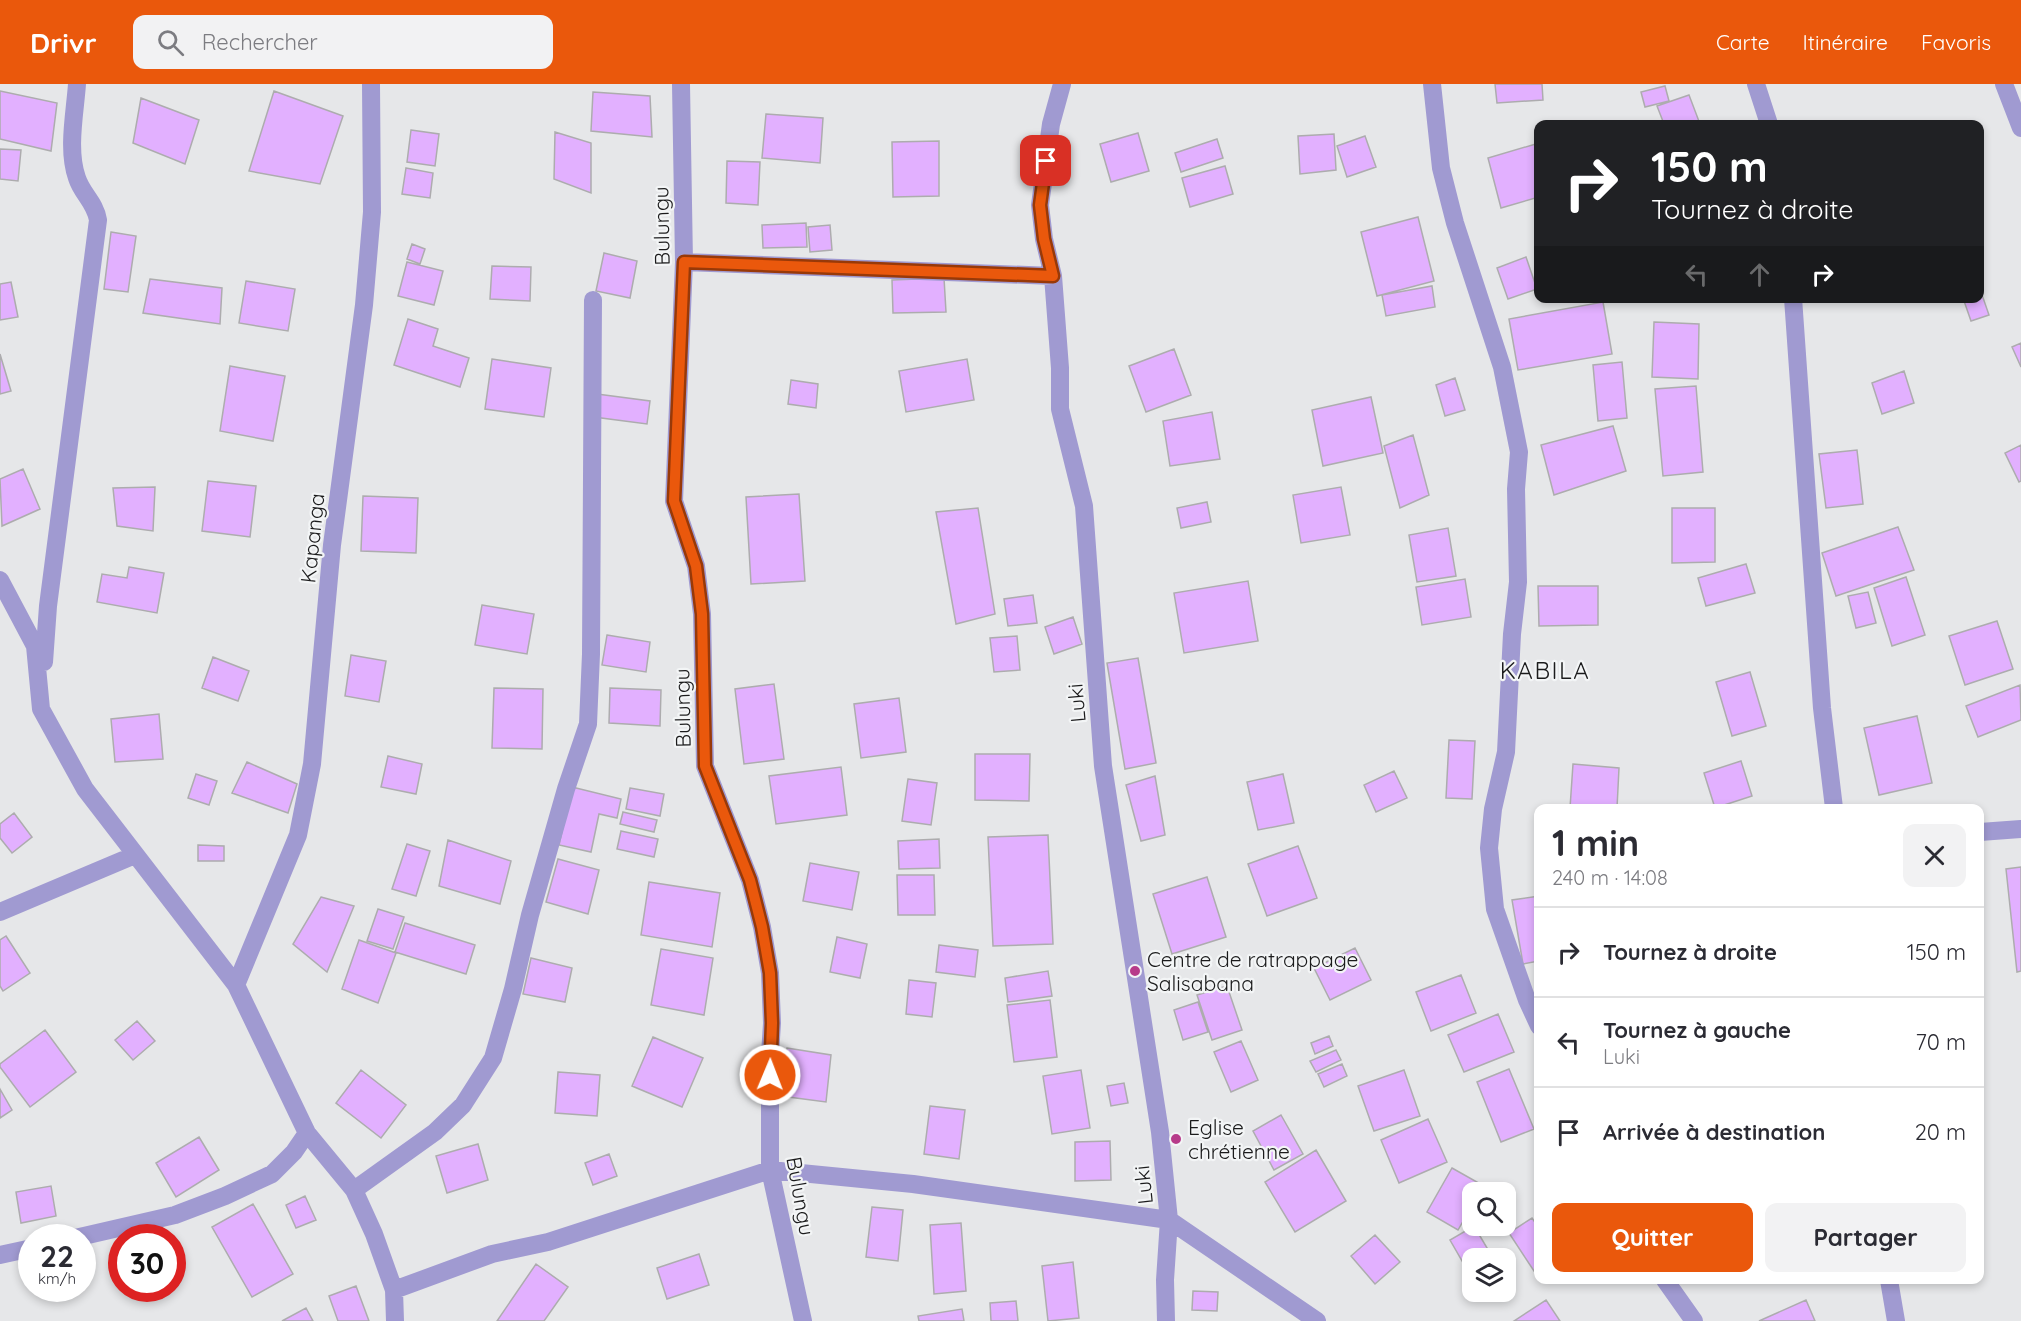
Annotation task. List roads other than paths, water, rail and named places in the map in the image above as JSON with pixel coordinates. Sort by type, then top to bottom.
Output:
[{"type":"street","points":[[41,709],[48,606],[98,220],[96,211],[81,187],[75,169],[73,148],[77,84]]},
{"type":"street","name":"Kapanga","points":[[236,985],[298,835],[312,764],[332,545],[364,305],[372,212],[371,84]]},
{"type":"street","name":"Bulungu","points":[[681,84],[684,262],[674,501],[696,566],[702,614],[705,766],[750,880],[762,927],[770,973],[772,1023],[770,1170],[803,1321]]},
{"type":"street","name":"Luki","points":[[1062,84],[1051,124],[1040,205],[1044,239],[1053,276],[1060,368],[1060,409],[1084,506],[1103,766],[1160,1132],[1169,1220],[1165,1280],[1166,1321]]},
{"type":"street","points":[[1432,84],[1441,168],[1455,223],[1502,367],[1519,452],[1516,489],[1518,582],[1512,634],[1506,753],[1493,808],[1489,848],[1495,909],[1534,1015]]},
{"type":"street","points":[[1756,84],[1768,120]]},
{"type":"street","points":[[2004,84],[2021,128]]},
{"type":"street","points":[[684,262],[1053,276]]},
{"type":"street","points":[[354,1190],[435,1131],[463,1106],[493,1058],[513,989],[530,915],[566,789],[588,724],[591,654],[593,300]]},
{"type":"street","points":[[1793,303],[1822,708],[1834,804]]},
{"type":"street","points":[[0,580],[35,646],[41,709],[85,789],[236,985],[307,1133],[354,1190],[374,1234],[393,1290],[395,1321]]},
{"type":"street","points":[[1984,832],[2021,829]]},
{"type":"street","points":[[0,912],[135,855]]},
{"type":"street","points":[[96,1233],[175,1215],[225,1196],[272,1174],[294,1152],[307,1133]]},
{"type":"street","points":[[393,1290],[492,1254],[548,1242],[770,1170],[913,1184],[1169,1220],[1317,1321]]},
{"type":"street","points":[[0,1255],[18,1251]]},
{"type":"street","points":[[1668,1284],[1694,1321]]},
{"type":"street","points":[[1890,1284],[1896,1321]]},
{"type":"place","name":"Centre de ratrappage Salisabana","points":[[1135,971]]},
{"type":"place","name":"Eglise chrétienne","points":[[1176,1139]]},
{"type":"district","name":"KABILA","points":[[1545,670]]}]
